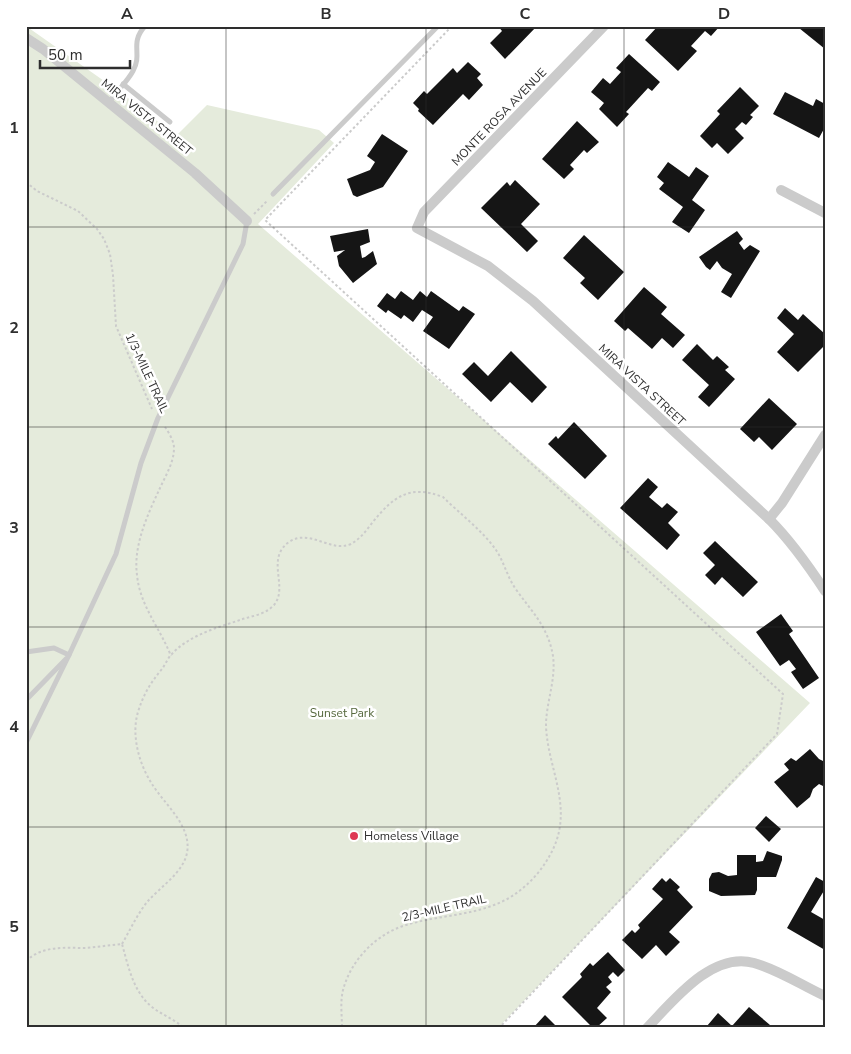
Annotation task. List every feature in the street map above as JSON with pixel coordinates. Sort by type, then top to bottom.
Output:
[{"type":"street","name":"MONTE ROSA AVENUE","points":[[417,228],[424,212],[604,26]]},
{"type":"street","name":"MIRA VISTA STREET","points":[[26,38],[43,49],[195,173],[247,221]]},
{"type":"street","points":[[781,190],[825,213]]},
{"type":"street","name":"MIRA VISTA STREET","points":[[417,228],[488,266],[533,301],[769,519],[809,566],[825,591]]},
{"type":"street","points":[[769,519],[782,503],[825,435]]},
{"type":"street","points":[[647,1028],[684,990],[701,976],[730,962],[753,963],[779,973],[825,996]]},
{"type":"lane","points":[[109,103],[134,70],[138,55],[136,43],[140,32],[145,26]]},
{"type":"lane","points":[[273,194],[438,26]]},
{"type":"lane","points":[[123,84],[170,122]]},
{"type":"lane","points":[[26,743],[70,655],[116,554],[141,463],[158,418],[243,244],[247,221]]},
{"type":"lane","points":[[26,652],[54,648],[70,655]]},
{"type":"lane","points":[[26,700],[70,655]]},
{"type":"path","points":[[452,26],[264,220],[783,694],[777,734],[499,1028]]},
{"type":"path","name":"1/3-MILE TRAIL","points":[[26,182],[37,192],[78,211],[97,228],[104,239],[110,254],[114,275],[116,326],[134,364],[152,410],[169,434],[174,446],[172,459],[146,521],[136,560],[137,576],[148,612],[166,643],[171,656]]},
{"type":"path","points":[[247,221],[273,194]]},
{"type":"path","name":"2/3-MILE TRAIL","points":[[122,944],[148,902],[174,875],[184,862],[187,853],[186,835],[174,812],[146,773],[139,755],[136,735],[138,714],[145,693],[171,656],[189,641],[205,632],[270,609],[275,604],[278,595],[278,556],[288,543],[302,537],[315,538],[340,546],[347,545],[360,538],[394,500],[413,492],[443,497],[496,550],[513,585],[538,618],[550,642],[554,676],[546,722],[547,738],[560,799],[561,818],[556,842],[541,869],[526,886],[495,905],[470,913],[394,929],[379,939],[360,957],[348,975],[342,992],[342,1028]]},
{"type":"path","points":[[26,961],[37,952],[56,948],[88,948],[122,944],[131,975],[146,1001],[184,1028]]},
{"type":"green space","name":"Sunset Park","points":[[26,26],[124,95],[176,136],[207,105],[319,130],[334,143],[258,224],[810,703],[498,1028],[26,1028]]},
{"type":"building","points":[[498,26],[537,26],[505,59],[490,43],[502,31]]},
{"type":"building","points":[[658,26],[720,26],[711,36],[705,31],[691,46],[697,51],[678,71],[645,40]]},
{"type":"building","points":[[800,26],[825,26],[825,49],[799,28]]},
{"type":"building","points":[[629,54],[660,82],[652,91],[648,88],[626,112],[629,114],[617,127],[599,109],[604,103],[591,92],[603,78],[610,84],[621,72],[616,68]]},
{"type":"building","points":[[468,62],[481,74],[477,78],[483,85],[469,100],[463,94],[433,125],[418,111],[419,109],[413,103],[424,91],[427,94],[453,68],[457,73]]},
{"type":"building","points":[[740,87],[759,106],[750,115],[753,117],[746,125],[742,122],[735,129],[744,138],[728,154],[717,143],[712,148],[700,136],[720,114],[717,111]]},
{"type":"building","points":[[785,92],[813,106],[816,99],[825,104],[825,127],[819,138],[773,114]]},
{"type":"building","points":[[577,121],[599,142],[587,153],[584,150],[570,165],[574,169],[564,179],[542,159]]},
{"type":"building","points":[[382,134],[408,151],[383,187],[357,197],[353,195],[347,179],[370,170],[375,162],[367,156]]},
{"type":"building","points":[[668,162],[689,177],[696,167],[709,176],[692,200],[705,210],[689,233],[672,222],[683,207],[659,189],[664,183],[657,177]]},
{"type":"building","points":[[515,180],[540,204],[521,224],[538,241],[527,252],[481,208],[507,182],[510,186]]},
{"type":"building","points":[[368,229],[370,242],[360,246],[362,258],[373,251],[377,264],[353,283],[339,266],[337,256],[345,250],[334,252],[330,236]]},
{"type":"building","points":[[737,231],[743,239],[739,243],[744,250],[750,245],[760,251],[731,298],[721,292],[732,274],[722,268],[717,261],[710,270],[699,257]]},
{"type":"building","points":[[584,235],[624,272],[598,300],[580,283],[585,278],[563,258]]},
{"type":"building","points":[[644,287],[667,307],[661,314],[685,335],[673,348],[662,338],[652,349],[628,328],[625,331],[614,321]]},
{"type":"building","points":[[401,291],[413,300],[420,291],[427,297],[431,291],[459,311],[463,306],[475,314],[449,349],[423,331],[433,317],[422,310],[413,322],[404,315],[401,319],[388,310],[386,313],[377,306],[387,293],[395,299]]},
{"type":"building","points":[[785,308],[798,320],[803,314],[825,334],[825,345],[798,372],[777,352],[794,334],[777,318]]},
{"type":"building","points":[[697,344],[713,360],[717,356],[729,367],[725,370],[735,379],[709,407],[698,397],[709,385],[682,360]]},
{"type":"building","points":[[511,351],[547,387],[532,403],[510,382],[491,402],[462,374],[474,362],[488,376]]},
{"type":"building","points":[[769,398],[797,424],[772,450],[759,437],[754,442],[740,429]]},
{"type":"building","points":[[574,422],[607,456],[585,479],[548,444],[556,436],[558,439]]},
{"type":"building","points":[[648,478],[658,487],[649,497],[662,508],[667,503],[678,512],[668,523],[680,535],[667,550],[620,508]]},
{"type":"building","points":[[715,541],[758,582],[743,597],[722,577],[715,585],[705,575],[715,565],[703,553]]},
{"type":"building","points":[[781,614],[793,631],[789,634],[819,678],[803,689],[791,672],[796,669],[789,660],[780,666],[756,632]]},
{"type":"building","points":[[810,749],[819,759],[825,762],[825,787],[819,784],[813,789],[810,797],[797,808],[774,782],[789,770],[784,764],[791,758],[796,761]]},
{"type":"building","points":[[766,816],[781,829],[769,842],[755,828]]},
{"type":"building","points":[[767,851],[782,856],[782,860],[776,877],[757,877],[755,895],[721,896],[709,891],[709,879],[712,873],[719,872],[728,876],[737,875],[737,855],[756,855],[756,862],[763,861]]},
{"type":"building","points":[[816,877],[825,882],[825,889],[811,912],[825,920],[825,950],[787,928]]},
{"type":"building","points":[[662,878],[666,882],[670,878],[680,887],[677,890],[693,907],[669,932],[680,942],[666,956],[656,945],[642,959],[622,940],[632,930],[635,933],[640,928],[638,925],[663,899],[652,889]]},
{"type":"building","points":[[608,952],[625,970],[618,977],[613,972],[608,977],[612,982],[606,987],[611,992],[597,1008],[607,1018],[596,1028],[593,1028],[562,997],[582,977],[580,974],[590,963],[593,966]]},
{"type":"building","points":[[749,1007],[770,1025],[768,1028],[709,1028],[707,1026],[718,1013],[732,1026]]},
{"type":"building","points":[[545,1015],[558,1028],[533,1028]]},
{"type":"place","name":"Homeless Village","points":[[354,836]]}]
